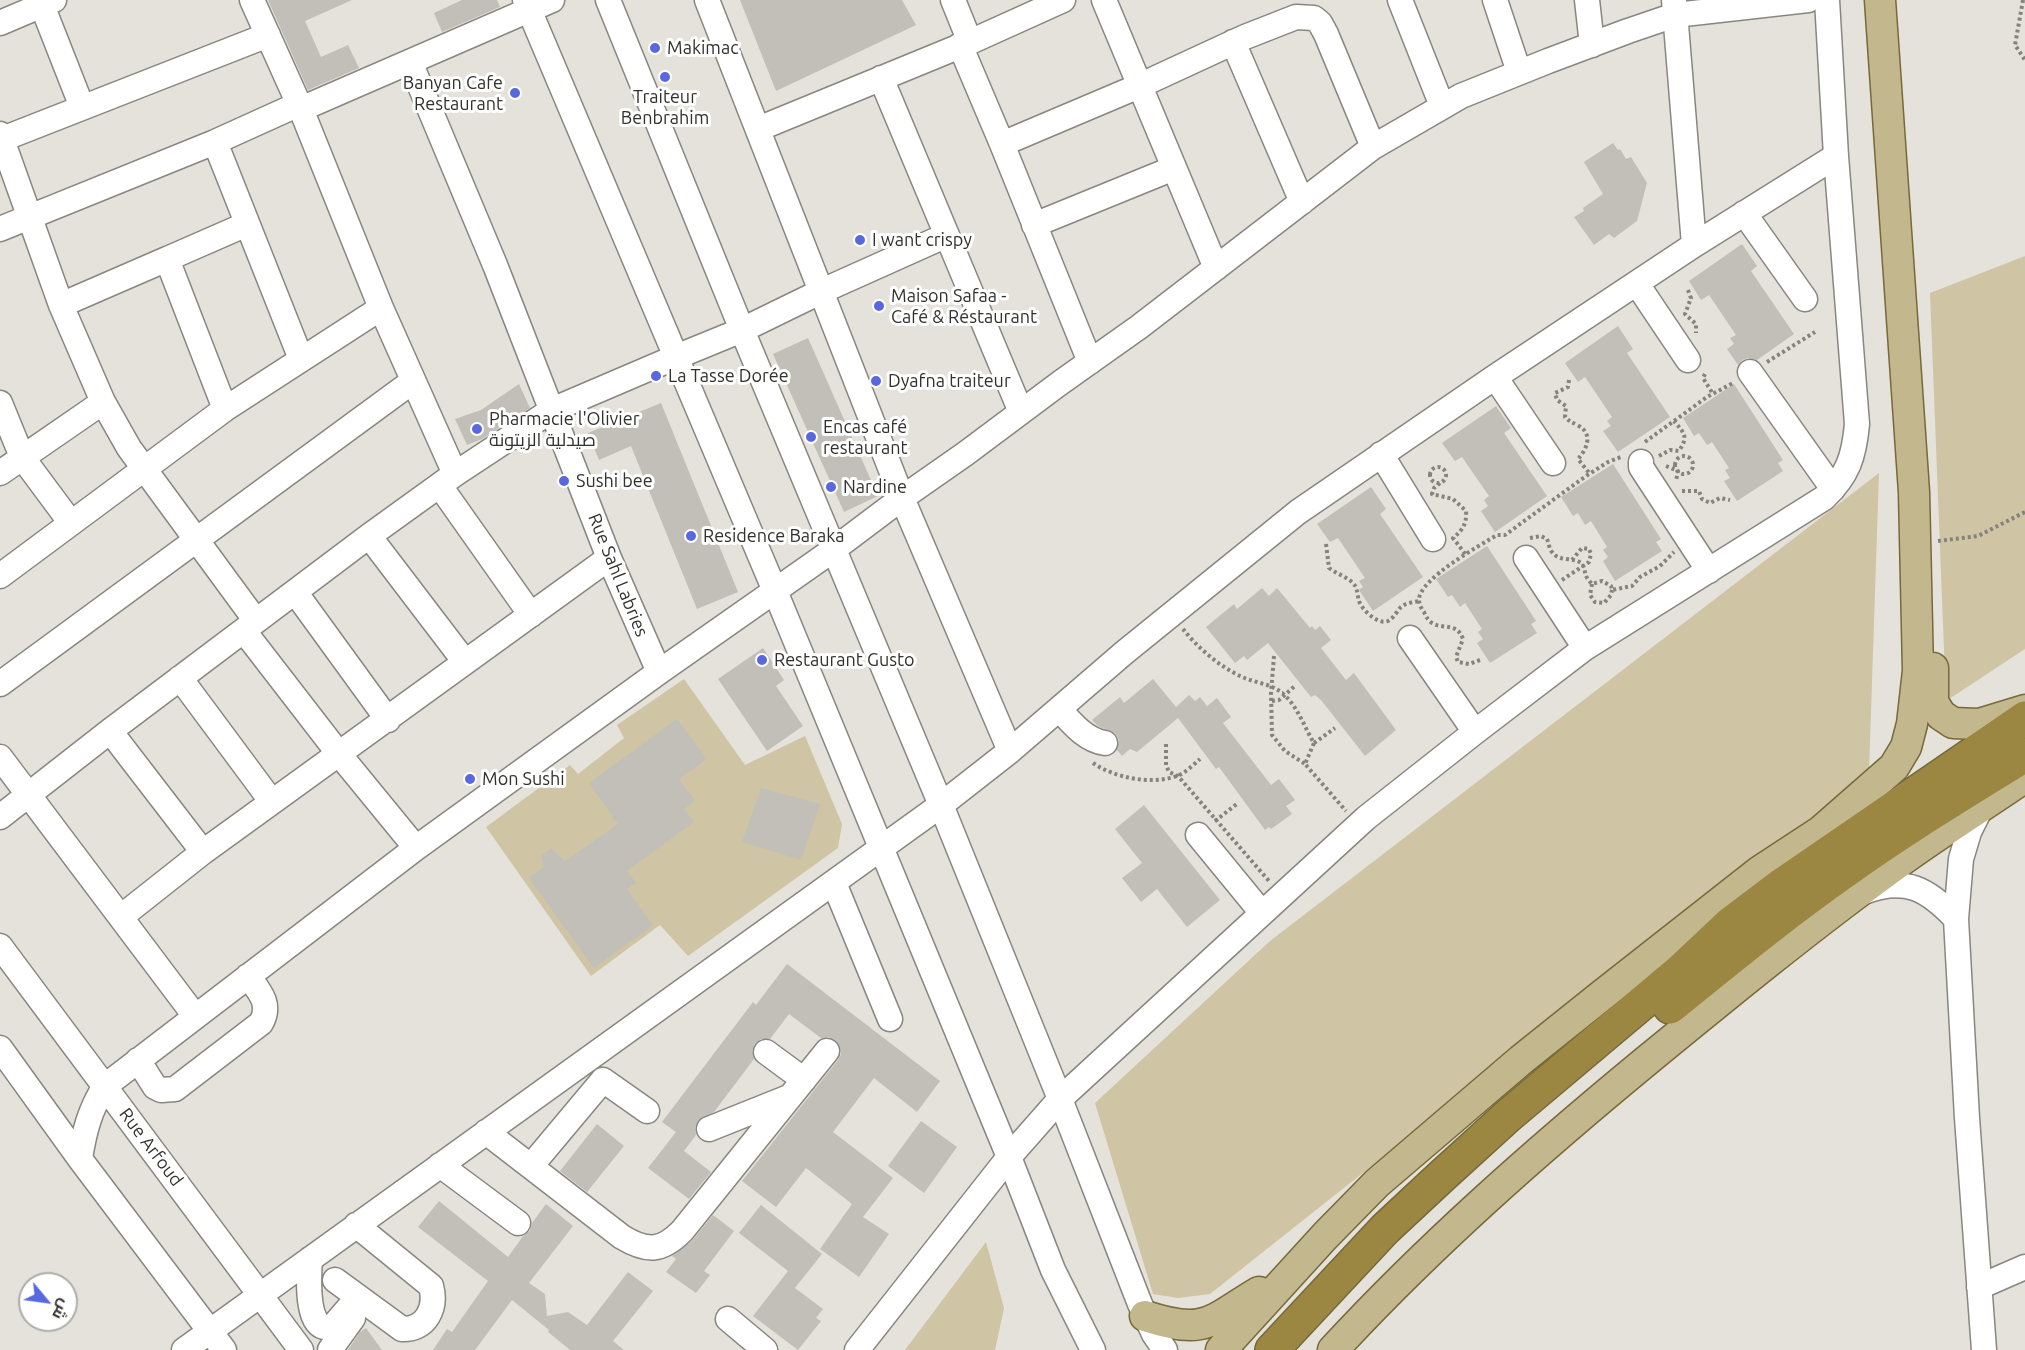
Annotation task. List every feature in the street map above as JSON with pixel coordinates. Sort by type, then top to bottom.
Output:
[{"type":"highway","points":[[1272,1350],[1385,1229],[1509,1115],[1679,972],[1730,924],[1783,884],[2025,718]]},
{"type":"highway","points":[[1821,831],[1863,810],[1943,758],[1994,738]]},
{"type":"highway","points":[[1299,1350],[1396,1249],[1479,1169],[1590,1072],[1773,925],[1844,872],[2025,755]]},
{"type":"main road","points":[[1221,1350],[1377,1183],[1521,1060],[1760,872],[1821,831],[1894,767],[1906,747],[1916,698],[1918,671],[1914,492],[1880,0]]},
{"type":"main road","points":[[1900,0],[1918,252],[1931,542],[1933,702],[1941,715],[1953,723],[1979,724],[2025,710]]},
{"type":"main road","points":[[1333,1350],[1368,1312],[1449,1233],[1567,1127],[1724,997],[1854,896],[1899,862],[2025,777]]},
{"type":"main road","points":[[1145,1316],[1179,1326],[1198,1326],[1225,1315],[1262,1291],[1279,1287]]},
{"type":"street","points":[[252,0],[300,107],[413,381],[447,480],[531,615]]},
{"type":"street","points":[[0,229],[410,62],[527,5],[552,0]]},
{"type":"street","points":[[608,0],[833,550],[941,805],[1145,1316],[1165,1350]]},
{"type":"street","points":[[707,0],[902,498],[1010,751]]},
{"type":"street","points":[[953,0],[965,44],[1002,144],[1090,362]]},
{"type":"street","points":[[758,129],[965,44],[1063,0]]},
{"type":"street","points":[[1104,0],[1216,268]]},
{"type":"street","points":[[1400,0],[1442,106]]},
{"type":"street","points":[[1495,0],[1519,72]]},
{"type":"street","points":[[1587,0],[1592,45]]},
{"type":"street","points":[[80,1159],[86,1124],[94,1103],[105,1086],[138,1060],[416,848],[966,454],[1216,268],[1373,147],[1461,96],[1592,45],[1674,8],[1808,0]]},
{"type":"street","points":[[857,1350],[1009,1157],[1060,1099],[1359,825],[1585,648],[1824,498],[1840,483],[1854,449],[1857,424],[1836,156],[1827,0]]},
{"type":"street","points":[[0,23],[45,1],[82,107]]},
{"type":"street","points":[[527,5],[775,591],[1009,1157],[1053,1270],[1093,1350]]},
{"type":"street","points":[[1674,8],[1694,245]]},
{"type":"street","points":[[1002,144],[1139,86],[1233,42],[1296,17],[1314,18],[1320,23],[1373,147]]},
{"type":"street","points":[[268,35],[1,138],[61,305],[103,402],[120,433],[196,539],[250,626],[339,754],[416,848]]},
{"type":"street","points":[[1233,42],[1302,202]]},
{"type":"street","name":"Rue Sahl Labries","points":[[410,62],[495,265],[609,558],[659,672]]},
{"type":"street","points":[[881,78],[1021,412]]},
{"type":"street","points":[[214,142],[301,359]]},
{"type":"street","points":[[184,1350],[217,1341],[260,1294],[941,805],[1010,751],[1172,614],[1298,512],[1495,377],[1694,245],[1836,156]]},
{"type":"street","points":[[1034,225],[1174,168]]},
{"type":"street","points":[[1744,213],[1805,300]]},
{"type":"street","points":[[61,305],[247,224]]},
{"type":"street","points":[[0,817],[110,730],[369,536],[447,480],[552,411],[742,330],[947,235]]},
{"type":"street","points":[[167,259],[225,409]]},
{"type":"street","points":[[1637,284],[1688,360]]},
{"type":"street","points":[[0,576],[225,409],[381,308]]},
{"type":"street","points":[[1750,372],[1833,489]]},
{"type":"street","points":[[1495,377],[1553,463]]},
{"type":"street","points":[[0,684],[413,381]]},
{"type":"street","points":[[0,473],[103,402]]},
{"type":"street","points":[[0,403],[22,457],[71,523]]},
{"type":"street","points":[[1381,454],[1433,539]]},
{"type":"street","points":[[1643,458],[1641,467],[1709,572]]},
{"type":"street","points":[[369,536],[465,662]]},
{"type":"street","points":[[1522,545],[1585,648]]},
{"type":"street","points":[[122,916],[203,852],[609,558]]},
{"type":"street","points":[[295,592],[388,720]]},
{"type":"street","points":[[1410,638],[1475,732]]},
{"type":"street","points":[[180,678],[272,802]]},
{"type":"street","points":[[1059,709],[1095,742],[1097,752]]},
{"type":"street","points":[[110,730],[203,852]]},
{"type":"street","points":[[0,757],[122,916],[195,1016]]},
{"type":"street","points":[[1982,806],[1969,832],[1961,859],[1956,919],[1967,1118],[1984,1350]]},
{"type":"street","points":[[1198,835],[1262,913]]},
{"type":"street","points":[[834,883],[890,1019]]},
{"type":"street","points":[[1854,896],[1890,884],[1906,886],[1922,890],[1938,900],[1956,919]]},
{"type":"street","name":"Rue Arfoud","points":[[0,946],[301,1350]]},
{"type":"street","points":[[138,1060],[155,1087],[161,1090],[176,1089],[261,1023],[266,1015],[266,1005],[248,976]]},
{"type":"street","points":[[0,1048],[217,1341]]},
{"type":"street","points":[[486,1132],[622,1237],[638,1247],[656,1248],[672,1241],[682,1231],[827,1051]]},
{"type":"street","points":[[766,1052],[797,1088]]},
{"type":"street","points":[[531,1166],[603,1080],[647,1111]]},
{"type":"street","points":[[709,1129],[797,1088]]},
{"type":"street","points":[[440,1165],[518,1223]]},
{"type":"street","points":[[335,1280],[402,1329],[413,1329],[422,1324],[431,1309],[435,1298],[431,1286],[356,1225]]},
{"type":"street","points":[[310,1258],[309,1305],[321,1326],[328,1328],[333,1326],[361,1300]]},
{"type":"street","points":[[1979,1287],[2025,1267]]},
{"type":"street","points":[[330,1350],[361,1300]]},
{"type":"street","points":[[728,1319],[765,1350]]},
{"type":"path","points":[[2023,0],[2015,45],[2025,60]]},
{"type":"path","points":[[1643,458],[1674,421],[1707,397],[1815,332]]},
{"type":"path","points":[[1569,380],[1568,387],[1555,393],[1557,400],[1566,406],[1565,417],[1570,423],[1584,430],[1588,440],[1587,449],[1578,459],[1590,474]]},
{"type":"path","points":[[1505,535],[1608,462],[1643,458],[1670,450],[1679,451],[1686,438],[1674,421]]},
{"type":"path","points":[[1643,458],[1678,471],[1683,474],[1691,472],[1694,466],[1691,458],[1679,457],[1675,466],[1678,471],[1676,488],[1699,491],[1702,499],[1710,503],[1720,498],[1730,500]]},
{"type":"path","points":[[1440,483],[1434,482],[1430,475],[1434,468],[1439,466],[1444,468],[1447,476],[1444,480],[1434,488],[1432,494],[1453,500],[1466,511],[1467,520],[1461,532],[1453,538],[1466,555]]},
{"type":"path","points":[[1931,542],[1978,536],[2025,512]]},
{"type":"path","points":[[1480,660],[1469,664],[1458,662],[1456,657],[1463,639],[1461,633],[1452,626],[1436,625],[1428,620],[1419,597],[1430,579],[1497,535],[1505,535],[1522,545],[1541,536],[1547,539],[1551,552],[1563,560],[1579,562],[1584,566],[1585,577],[1592,584]]},
{"type":"path","points":[[1612,590],[1632,586],[1640,577],[1660,566],[1680,546],[1690,542]]},
{"type":"path","points":[[1326,544],[1329,568],[1353,583],[1363,609],[1375,618],[1384,622],[1390,621],[1401,608],[1419,601]]},
{"type":"path","points":[[1572,560],[1582,548],[1589,549],[1591,558],[1584,566]]},
{"type":"path","points":[[1602,581],[1611,586],[1611,595],[1604,603],[1595,602],[1590,595],[1592,584],[1602,581]]},
{"type":"path","points":[[1172,614],[1191,639],[1215,659],[1239,675],[1258,683],[1272,685],[1286,696],[1293,704],[1314,743]]},
{"type":"path","points":[[1274,656],[1272,735],[1285,751],[1305,764],[1359,825]]},
{"type":"path","points":[[1272,700],[1279,700],[1286,696],[1296,685]]},
{"type":"path","points":[[1305,764],[1314,743],[1335,728]]},
{"type":"path","points":[[1166,744],[1166,765],[1169,772],[1178,776],[1282,895]]},
{"type":"path","points":[[1097,752],[1113,772],[1135,779],[1158,780],[1178,776],[1200,759]]},
{"type":"shaded area","points":[[2025,256],[2025,649],[1946,701],[1930,293]]},
{"type":"shaded area","points":[[1879,473],[1869,772],[1210,1294],[1178,1298],[1153,1294],[1095,1103],[1270,941]]},
{"type":"shaded area","points":[[684,679],[745,765],[805,736],[842,824],[838,848],[688,956],[660,925],[591,976],[486,827],[570,765],[578,774],[624,738],[617,725]]},
{"type":"shaded area","points":[[986,1242],[1004,1308],[995,1350],[905,1350]]},
{"type":"building","points":[[268,0],[352,0],[305,21],[321,57],[348,45],[359,68],[308,90]]},
{"type":"building","points":[[462,0],[497,0],[500,7],[442,32],[434,13]]},
{"type":"building","points":[[740,0],[902,0],[916,25],[776,91]]},
{"type":"building","points":[[1613,143],[1626,159],[1631,157],[1647,183],[1637,221],[1614,238],[1609,234],[1594,245],[1574,217],[1603,194],[1584,162]]},
{"type":"building","points":[[1742,244],[1757,266],[1751,271],[1794,334],[1757,360],[1748,358],[1742,360],[1738,365],[1727,349],[1734,344],[1730,338],[1736,335],[1709,295],[1701,300],[1689,281]]},
{"type":"building","points":[[1618,326],[1633,349],[1627,353],[1670,417],[1618,452],[1603,431],[1611,426],[1607,421],[1612,417],[1585,377],[1578,382],[1565,363]]},
{"type":"building","points":[[808,338],[878,496],[844,512],[773,354]]},
{"type":"building","points":[[519,384],[530,408],[482,439],[467,445],[455,419],[481,410]]},
{"type":"building","points":[[1734,384],[1783,460],[1778,463],[1783,471],[1737,501],[1724,481],[1730,478],[1725,470],[1729,468],[1712,442],[1707,445],[1699,433],[1694,436],[1683,418]]},
{"type":"building","name":"Residence Baraka","points":[[661,403],[738,592],[697,609],[631,446],[599,460],[588,433]]},
{"type":"building","points":[[1496,406],[1511,428],[1504,433],[1547,496],[1495,532],[1481,511],[1488,506],[1484,500],[1489,496],[1462,457],[1455,461],[1442,443]]},
{"type":"building","points":[[1613,464],[1661,539],[1656,542],[1662,551],[1615,581],[1603,561],[1608,557],[1603,550],[1607,547],[1591,521],[1585,525],[1578,513],[1573,516],[1561,497]]},
{"type":"building","points":[[1371,487],[1386,509],[1380,514],[1423,577],[1373,611],[1359,590],[1363,587],[1359,581],[1365,578],[1338,538],[1330,542],[1317,524]]},
{"type":"building","points":[[1487,546],[1536,621],[1531,624],[1537,633],[1490,663],[1477,643],[1483,639],[1478,632],[1482,629],[1465,603],[1460,607],[1452,595],[1448,597],[1436,579]]},
{"type":"building","points":[[1262,588],[1269,596],[1277,588],[1310,628],[1312,626],[1315,630],[1320,626],[1331,640],[1321,648],[1346,680],[1354,673],[1396,730],[1365,756],[1321,700],[1315,695],[1311,697],[1268,643],[1247,660],[1244,656],[1235,663],[1206,627],[1234,604],[1237,609]]},
{"type":"building","points":[[763,648],[784,680],[776,686],[803,726],[767,751],[718,679]]},
{"type":"building","points":[[1153,679],[1176,707],[1189,695],[1195,701],[1200,697],[1207,706],[1217,698],[1231,717],[1223,723],[1271,785],[1279,779],[1295,800],[1286,806],[1292,814],[1271,829],[1269,827],[1265,830],[1219,767],[1216,769],[1178,718],[1137,752],[1130,749],[1122,756],[1117,750],[1119,740],[1115,733],[1098,726],[1092,720],[1120,697],[1124,703]]},
{"type":"building","points":[[677,719],[707,759],[679,779],[695,801],[684,809],[694,822],[627,871],[636,883],[627,889],[653,925],[594,968],[529,878],[544,867],[541,856],[551,849],[565,861],[618,824],[589,783]]},
{"type":"building","points":[[761,788],[820,804],[801,860],[742,842]]},
{"type":"building","points":[[1144,805],[1220,900],[1187,927],[1157,889],[1141,902],[1122,878],[1142,863],[1115,829]]},
{"type":"building","points":[[787,964],[940,1081],[917,1112],[874,1078],[833,1132],[893,1178],[863,1217],[889,1234],[859,1277],[820,1249],[852,1204],[806,1168],[776,1207],[742,1181],[841,1054],[840,1046],[835,1040],[829,1037],[821,1038],[789,1014],[770,1039],[761,1039],[755,1043],[752,1051],[754,1059],[714,1112],[698,1121],[695,1128],[696,1135],[684,1151],[711,1172],[689,1199],[648,1168],[676,1132],[662,1122],[753,1002],[756,1005]]},
{"type":"building","points":[[921,1121],[957,1147],[924,1193],[888,1166]]},
{"type":"building","points":[[597,1124],[624,1146],[587,1192],[560,1171]]},
{"type":"building","points":[[439,1201],[508,1257],[523,1236],[530,1231],[532,1223],[546,1204],[573,1226],[529,1283],[545,1294],[547,1316],[568,1312],[587,1325],[628,1272],[653,1291],[613,1341],[624,1350],[570,1350],[512,1300],[475,1350],[433,1350],[447,1329],[452,1332],[488,1281],[418,1227]]},
{"type":"building","points":[[761,1205],[822,1254],[795,1288],[823,1309],[816,1318],[821,1321],[798,1350],[753,1316],[788,1271],[739,1233]]},
{"type":"building","points":[[713,1215],[734,1231],[704,1271],[710,1275],[696,1293],[666,1272],[676,1259],[672,1256],[692,1241]]},
{"type":"building","points":[[366,1328],[382,1350],[348,1350],[360,1332]]},
{"type":"place","name":"Makimac","points":[[655,48]]},
{"type":"place","name":"Traiteur Benbrahim","points":[[665,77]]},
{"type":"place","name":"Banyan Cafe Restaurant","points":[[515,93]]},
{"type":"place","name":"I want crispy","points":[[860,240]]},
{"type":"place","name":"Maison Safaa - Café & Réstaurant","points":[[879,306]]},
{"type":"place","name":"La Tasse Dorée","points":[[656,376]]},
{"type":"place","name":"Dyafna traiteur","points":[[876,381]]},
{"type":"place","name":"Pharmacie l'Olivier صيدلية الزيتونة","points":[[477,429]]},
{"type":"place","name":"Encas café restaurant","points":[[811,437]]},
{"type":"place","name":"Sushi bee","points":[[564,481]]},
{"type":"place","name":"Nardine","points":[[831,487]]},
{"type":"place","name":"Residence Baraka","points":[[691,536]]},
{"type":"place","name":"Restaurant Gusto","points":[[762,660]]},
{"type":"place","name":"Mon Sushi","points":[[470,779]]}]
